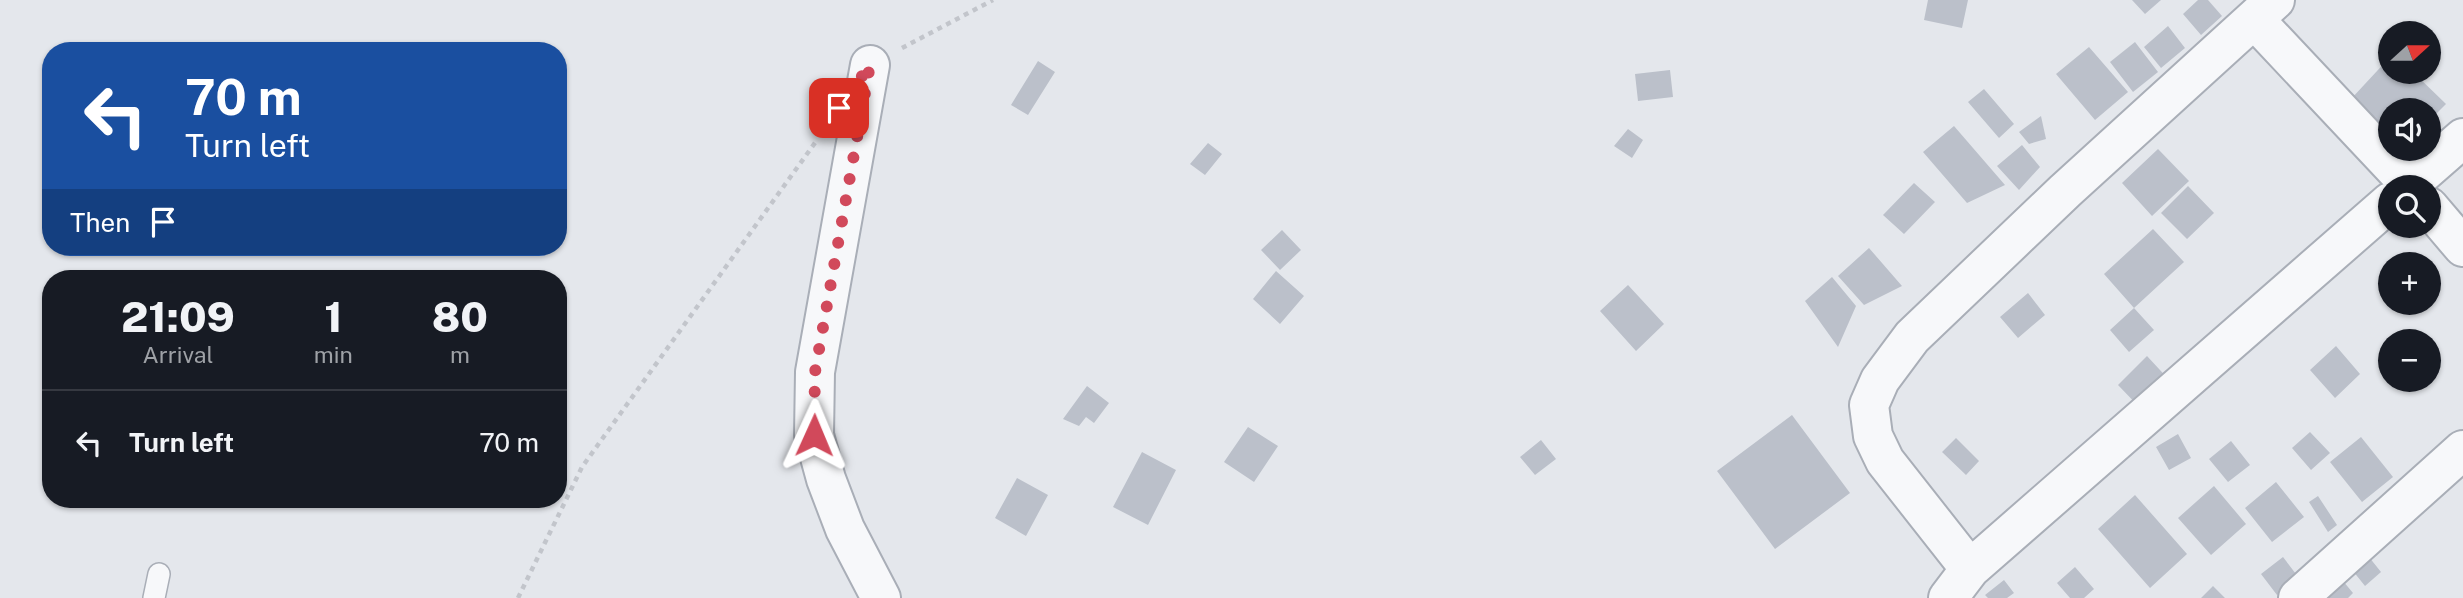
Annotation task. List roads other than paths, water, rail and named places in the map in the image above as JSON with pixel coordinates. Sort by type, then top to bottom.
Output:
[{"type":"street","points":[[2378,222],[1959,583],[1885,461],[1873,436],[1869,405],[1880,380],[1912,337],[2065,191],[2265,9],[2395,175]]},
{"type":"street","points":[[870,65],[815,372],[814,435],[826,480],[845,529],[881,598]]},
{"type":"street","points":[[2428,175],[2463,138]]},
{"type":"street","points":[[2441,225],[2463,247]]},
{"type":"street","points":[[2298,598],[2463,450]]},
{"type":"lane","points":[[154,598],[159,575]]}]
